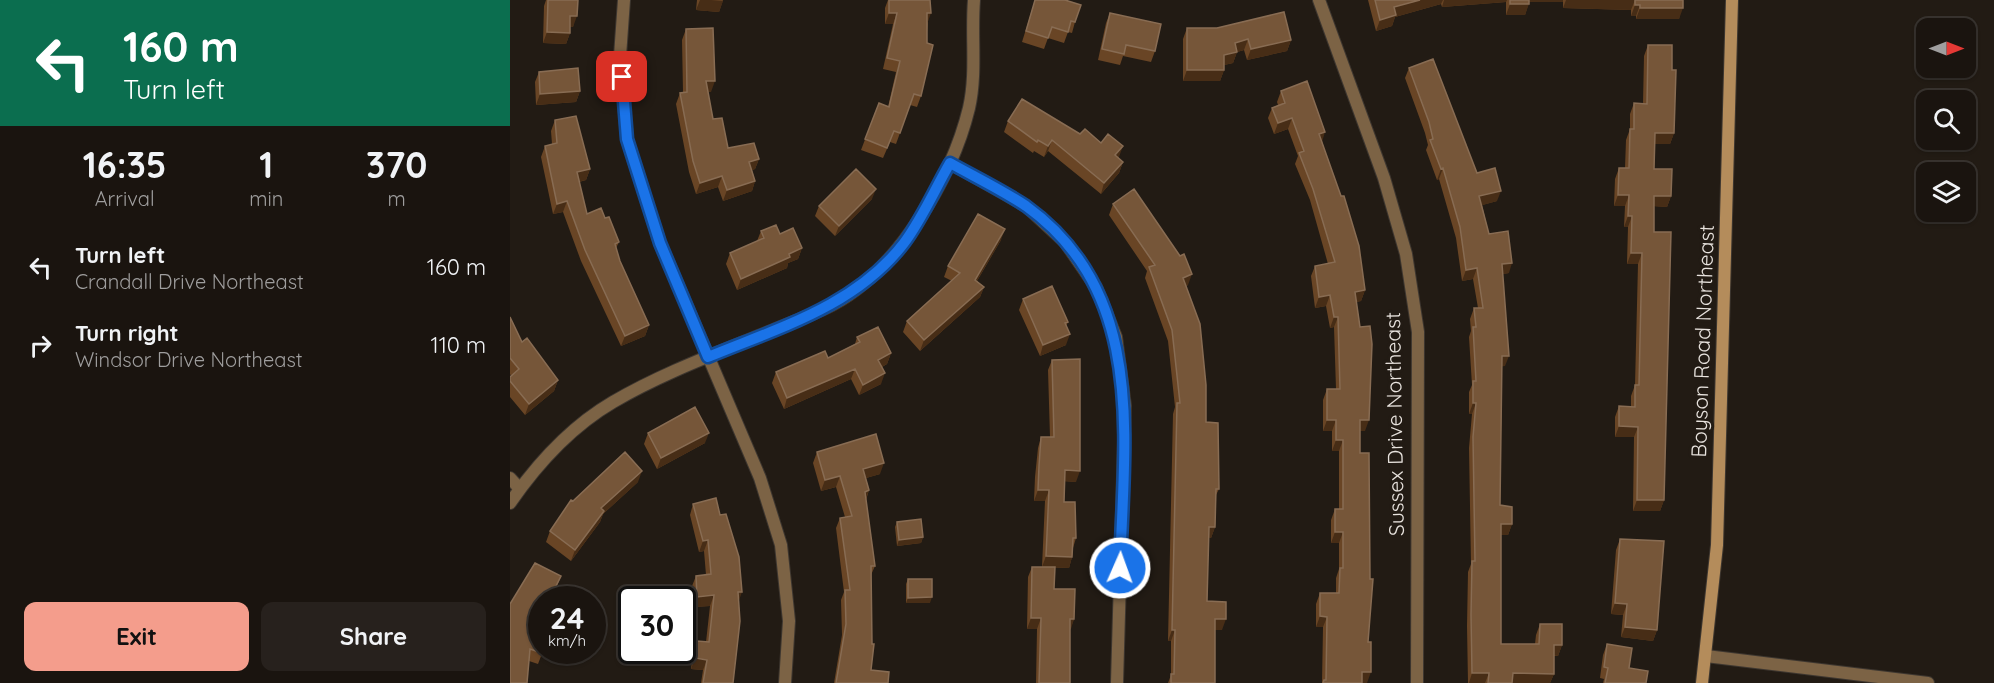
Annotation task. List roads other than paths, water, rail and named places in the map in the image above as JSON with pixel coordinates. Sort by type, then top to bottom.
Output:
[{"type":"main road","name":"Boyson Road Northeast","points":[[1702,683],[1707,656],[1717,545],[1732,0]]},
{"type":"street","points":[[624,0],[620,56],[627,139],[660,243],[760,478],[781,545],[789,621],[785,683]]},
{"type":"street","points":[[510,503],[564,440],[613,402],[708,357],[833,304],[858,288],[904,242],[950,163],[969,108],[973,74],[974,0]]},
{"type":"street","name":"Sussex Drive Northeast","points":[[1319,0],[1384,178],[1406,254],[1418,333],[1417,683]]},
{"type":"street","points":[[950,163],[1026,206],[1065,242],[1096,286],[1116,337],[1125,406],[1117,683]]},
{"type":"street","points":[[510,478],[520,489]]},
{"type":"street","points":[[1707,656],[1928,683]]}]
